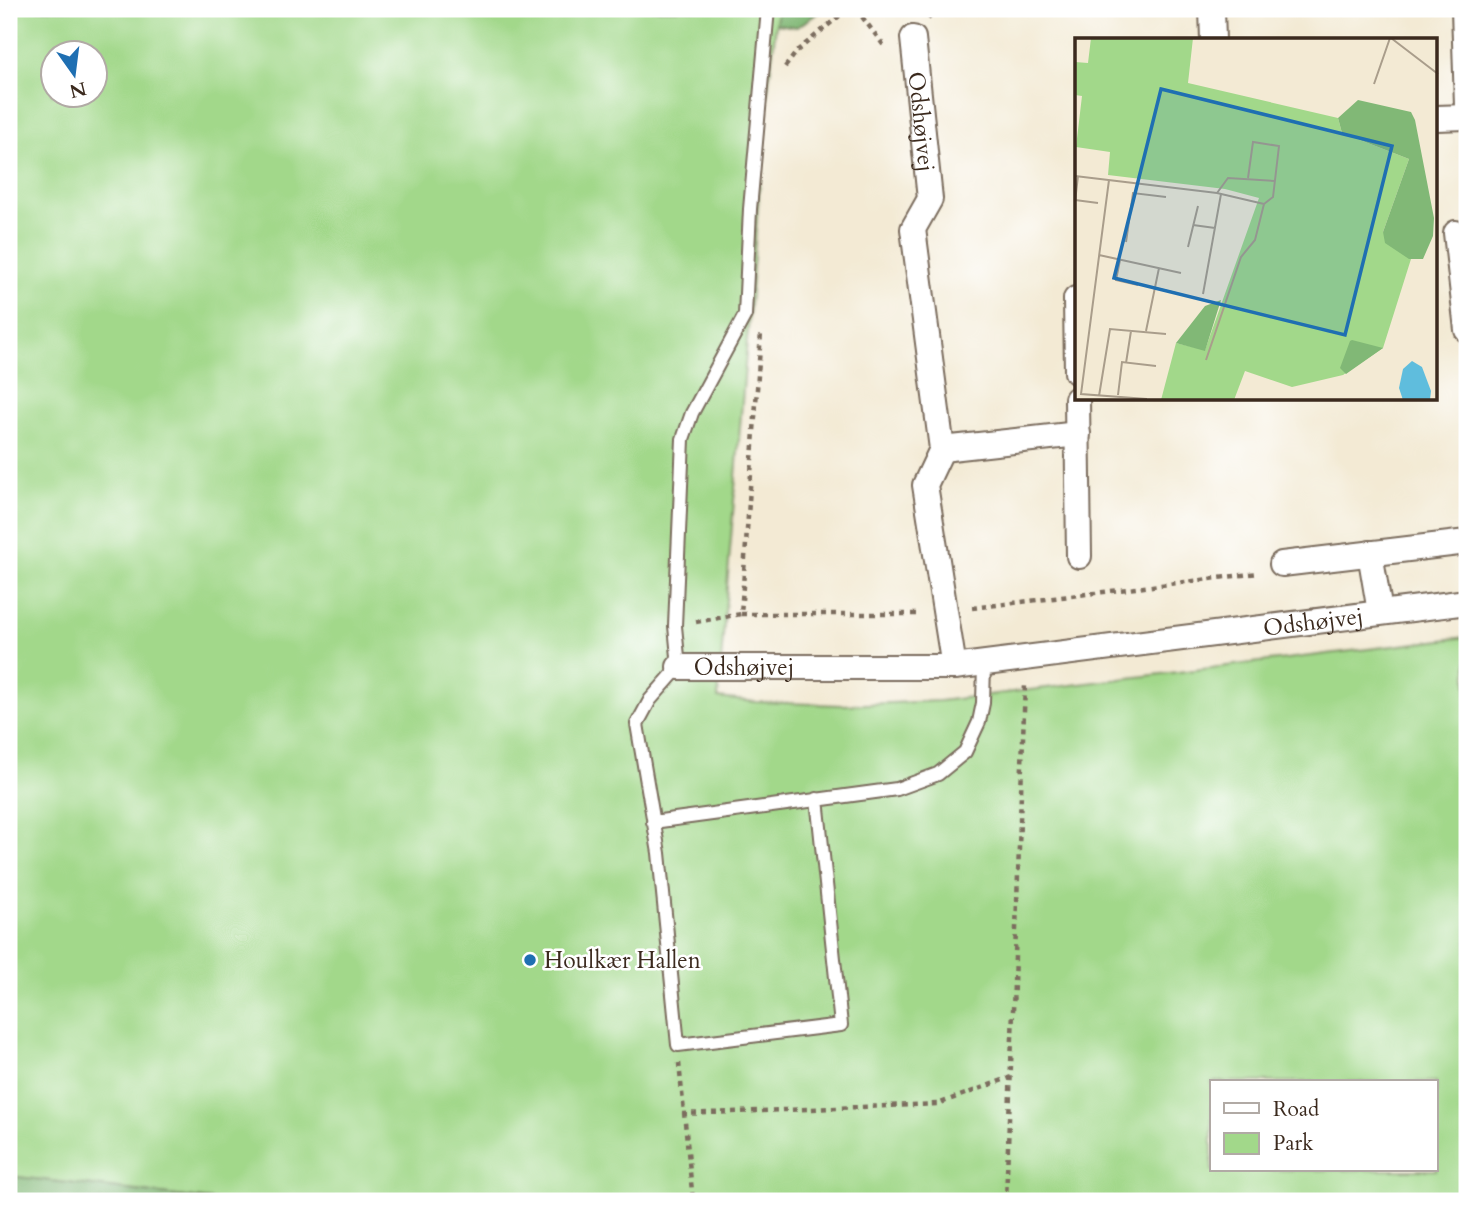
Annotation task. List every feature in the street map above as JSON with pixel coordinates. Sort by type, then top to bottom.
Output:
[{"type":"street","points":[[1212,9],[1213,38]]},
{"type":"street","points":[[1464,9],[1467,106]]},
{"type":"street","name":"Odshøjvej","points":[[913,38],[930,199],[912,229],[942,449]]},
{"type":"street","points":[[1438,118],[1467,117]]},
{"type":"street","points":[[1456,233],[1467,330]]},
{"type":"street","points":[[1077,401],[1079,556]]},
{"type":"street","points":[[954,667],[925,485],[942,449],[1078,434]]},
{"type":"street","points":[[1282,564],[1467,542]]},
{"type":"street","name":"Odshøjvej","points":[[1370,553],[1380,612]]},
{"type":"street","name":"Odshøjvej","points":[[679,667],[954,667],[1467,602]]},
{"type":"lane","name":"Odshøjvej","points":[[679,667],[675,626],[683,439],[692,413],[745,315],[750,209],[768,9]]},
{"type":"lane","points":[[653,822],[897,789],[938,774],[965,752],[979,722],[983,703],[984,664]]},
{"type":"lane","points":[[679,667],[650,700],[637,724],[659,853],[678,1045],[841,1025],[817,799]]},
{"type":"path","points":[[741,614],[909,616],[1265,572],[1282,564]]},
{"type":"path","points":[[1006,1201],[1027,658]]},
{"type":"path","points":[[678,1045],[682,1114],[693,1201]]},
{"type":"path","points":[[682,1114],[938,1104],[1011,1077]]},
{"type":"green space","points":[[9,9],[778,9],[766,107],[718,698],[842,705],[939,701],[1467,637],[1467,1201],[220,1201],[9,1176]]},
{"type":"green space","points":[[778,9],[824,9],[797,27],[776,24]]},
{"type":"green space","points":[[9,1176],[220,1201],[9,1201]]},
{"type":"place","name":"Houlkær Hallen","points":[[530,960]]}]
